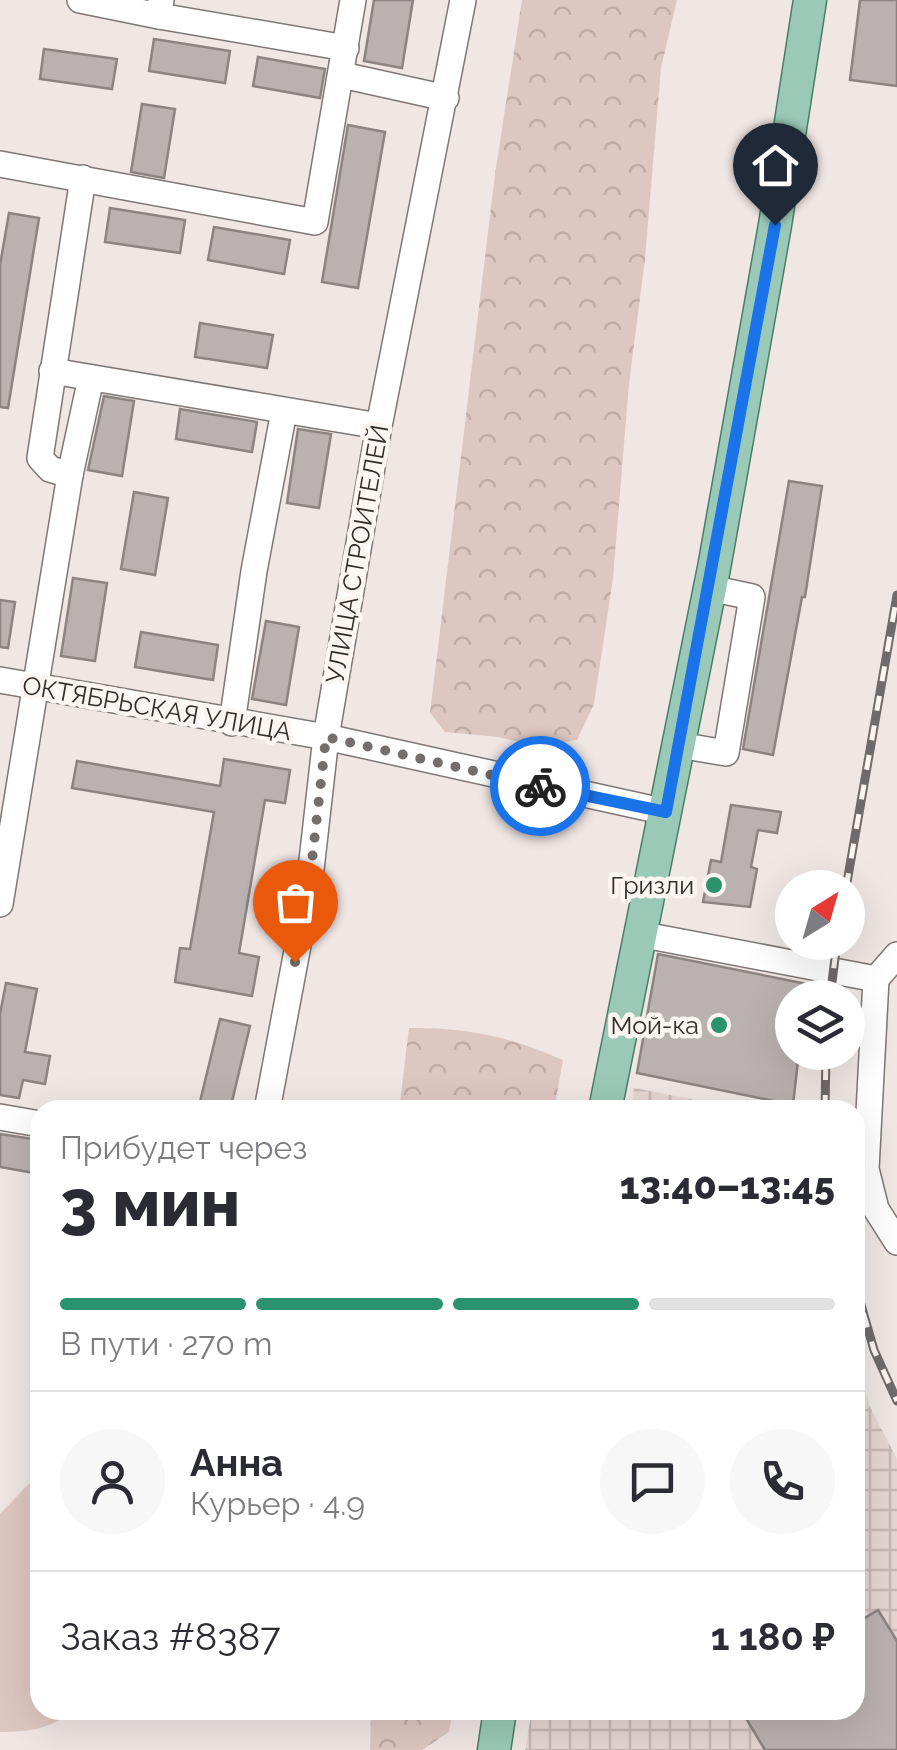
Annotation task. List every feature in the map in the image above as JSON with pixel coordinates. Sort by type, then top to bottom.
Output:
[{"type":"main road","points":[[607,1100],[710,588],[775,225],[810,0]]},
{"type":"main road","points":[[494,1750],[498,1720]]},
{"type":"street","points":[[80,0],[160,8],[346,48]]},
{"type":"street","points":[[0,164],[315,222],[353,0]]},
{"type":"street","name":"УЛИЦА СТРОИТЕЛЕЙ","points":[[269,1100],[309,887],[326,737],[379,426],[446,98],[462,0]]},
{"type":"street","points":[[342,75],[446,98]]},
{"type":"street","points":[[70,474],[50,469],[40,458],[83,178]]},
{"type":"street","points":[[52,371],[379,426]]},
{"type":"street","points":[[0,904],[70,474],[91,378]]},
{"type":"street","points":[[232,723],[254,571],[284,411]]},
{"type":"street","points":[[680,745],[726,753],[752,597],[710,588]]},
{"type":"street","name":"ОКТЯБРЬСКАЯ УЛИЦА","points":[[0,680],[326,737],[666,812]]},
{"type":"street","points":[[639,934],[887,981]]},
{"type":"street","points":[[897,954],[887,981],[866,1169],[876,1209],[897,1242]]},
{"type":"street","points":[[0,1117],[30,1122]]},
{"type":"shaded area","points":[[634,1088],[697,1100],[632,1100]]},
{"type":"shaded area","points":[[865,1390],[897,1459],[897,1750],[525,1750],[530,1720],[865,1720]]},
{"type":"green space","points":[[522,0],[677,0],[661,68],[613,578],[594,704],[577,740],[539,746],[445,732],[430,713],[495,174]]},
{"type":"green space","points":[[409,1028],[488,1035],[563,1060],[556,1100],[400,1100]]},
{"type":"green space","points":[[30,1482],[30,1720],[59,1720],[39,1728],[0,1732],[0,1514]]},
{"type":"green space","points":[[371,1720],[451,1720],[449,1732],[422,1750],[370,1750]]},
{"type":"building","points":[[374,0],[413,0],[402,68],[364,61]]},
{"type":"building","points":[[860,0],[897,0],[897,86],[850,80]]},
{"type":"building","points":[[154,39],[230,51],[225,83],[149,71]]},
{"type":"building","points":[[44,49],[117,59],[112,89],[40,79]]},
{"type":"building","points":[[258,57],[325,69],[320,98],[253,86]]},
{"type":"building","points":[[142,104],[175,109],[164,178],[131,172]]},
{"type":"building","points":[[348,125],[385,132],[358,288],[322,282]]},
{"type":"building","points":[[110,208],[185,220],[180,253],[105,242]]},
{"type":"building","points":[[9,213],[39,218],[8,408],[0,407],[0,265]]},
{"type":"building","points":[[214,227],[290,240],[284,274],[208,260]]},
{"type":"building","points":[[200,323],[273,335],[267,368],[195,357]]},
{"type":"building","points":[[104,396],[134,401],[122,476],[88,470]]},
{"type":"building","points":[[180,409],[257,422],[252,452],[176,439]]},
{"type":"building","points":[[298,429],[331,434],[319,508],[287,503]]},
{"type":"building","points":[[789,481],[822,486],[805,597],[773,755],[743,749]]},
{"type":"building","points":[[134,492],[168,498],[155,575],[121,569]]},
{"type":"building","points":[[73,578],[107,583],[95,661],[61,656]]},
{"type":"building","points":[[0,600],[15,602],[8,648],[0,647]]},
{"type":"building","points":[[266,621],[299,627],[286,705],[252,699]]},
{"type":"building","points":[[141,632],[218,645],[213,680],[135,667]]},
{"type":"building","points":[[224,759],[290,770],[285,803],[265,800],[239,953],[259,957],[252,996],[175,982],[180,948],[190,949],[214,812],[72,788],[77,761],[220,786]]},
{"type":"building","points":[[731,805],[781,812],[777,833],[758,830],[751,867],[757,869],[750,907],[703,902],[711,860],[721,862]]},
{"type":"building","name":"Мой-ка","points":[[658,954],[787,980],[775,980],[775,1070],[797,1070],[794,1100],[769,1100],[637,1073]]},
{"type":"building","points":[[6,983],[37,989],[25,1052],[50,1056],[45,1084],[23,1080],[19,1098],[0,1095],[0,1014]]},
{"type":"building","points":[[220,1019],[250,1026],[232,1100],[200,1100]]},
{"type":"building","points":[[0,1134],[30,1138],[30,1172],[0,1167]]},
{"type":"building","points":[[878,1610],[897,1641],[897,1750],[765,1750],[747,1720],[865,1720],[865,1618]]},
{"type":"railway","points":[[849,870],[897,595]]},
{"type":"railway","points":[[832,980],[835,960]]},
{"type":"railway","points":[[825,1100],[826,1070]]},
{"type":"railway","points":[[865,1319],[897,1401]]},
{"type":"way so far","points":[[295,962],[309,887],[326,737],[540,786]]},
{"type":"place","name":"Гризли","points":[[714,885]]},
{"type":"place","name":"Мой-ка","points":[[719,1025]]},
{"type":"route","points":[[540,786],[666,812],[775,225]]}]
